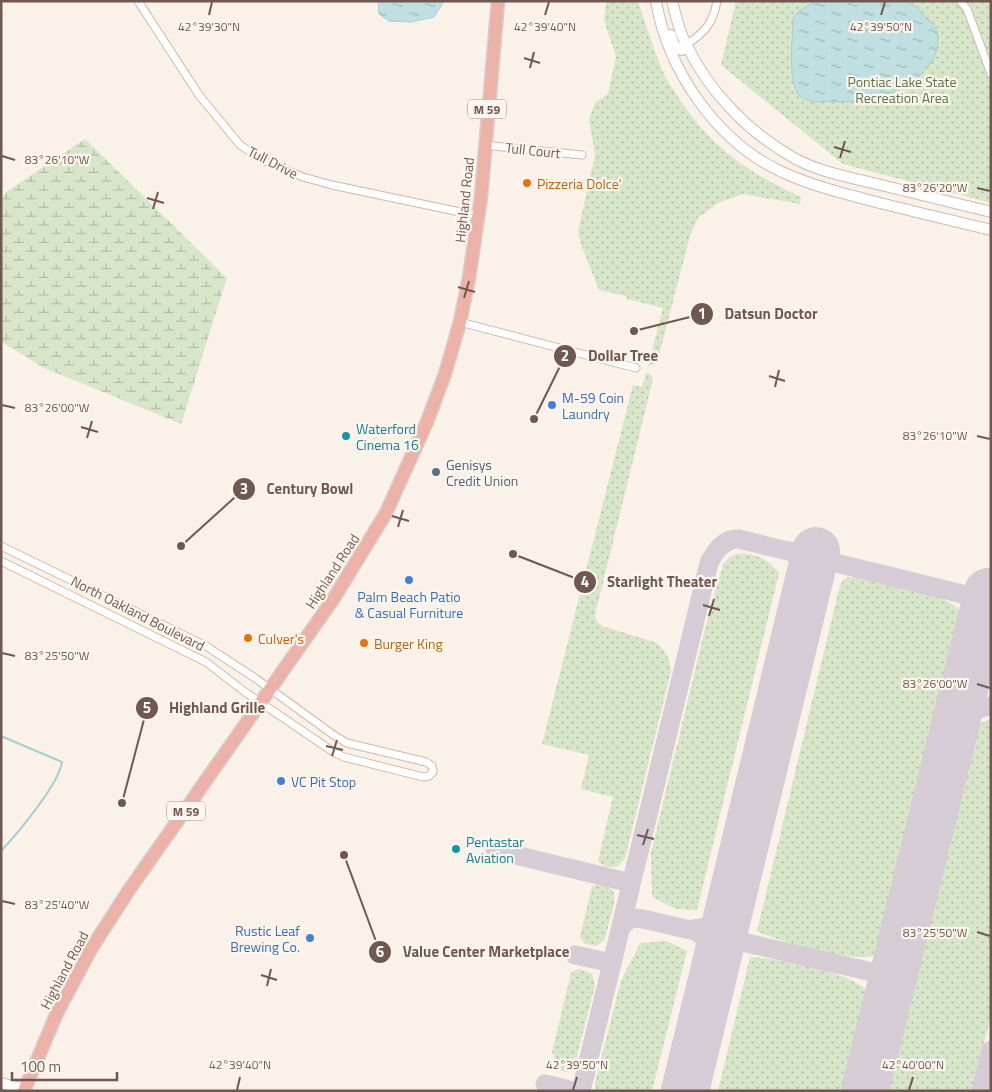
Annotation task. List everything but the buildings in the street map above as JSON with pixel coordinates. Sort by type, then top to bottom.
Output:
[{"type":"highway","name":"Highland Road","points":[[25,1090],[57,1013],[72,982],[99,936],[129,890],[334,598],[386,513],[427,422],[445,374],[460,322],[469,278],[478,216],[498,1]]},
{"type":"main road","points":[[656,1],[668,48],[702,106],[728,134],[753,154],[780,171],[811,184],[991,230]]},
{"type":"main road","points":[[660,1],[673,43],[680,50],[686,45]]},
{"type":"main road","points":[[672,4],[686,45],[726,105],[748,125],[795,158],[824,171],[991,212]]},
{"type":"main road","points":[[1,1083],[25,1090]]},
{"type":"street","name":"Tull Drive","points":[[138,1],[199,94],[240,145],[265,161],[303,177],[332,185],[478,216]]},
{"type":"street","points":[[686,45],[702,34],[712,21],[717,1]]},
{"type":"street","points":[[960,1],[967,9],[991,74]]},
{"type":"street","name":"Tull Court","points":[[484,145],[582,155]]},
{"type":"street","points":[[460,322],[636,368]]},
{"type":"street","name":"North Oakland Boulevard","points":[[1,546],[206,646],[347,743],[426,762],[432,766],[433,772],[429,776],[423,777],[344,757],[330,750],[201,659],[1,561]]},
{"type":"green space","points":[[606,1],[638,1],[653,47],[667,81],[692,117],[733,158],[765,179],[801,197],[800,204],[743,194],[718,203],[698,218],[690,236],[657,363],[648,366],[663,308],[627,299],[626,296],[599,290],[581,245],[578,231],[595,155],[589,119],[595,103],[608,94],[616,56],[604,21]]},
{"type":"green space","name":"Pontiac Lake State Recreation Area","points":[[736,1],[991,1],[991,203],[843,164],[721,65]]},
{"type":"green space","points":[[85,139],[227,278],[181,424],[42,367],[2,342],[1,202],[6,192]]},
{"type":"green space","points":[[646,373],[651,375],[653,379],[595,615],[596,620],[602,626],[657,643],[667,655],[671,671],[625,858],[618,866],[610,867],[598,861],[613,797],[581,789],[589,755],[542,744],[633,385],[642,387]]},
{"type":"green space","points":[[737,554],[755,555],[766,560],[779,573],[697,910],[676,909],[652,897],[651,853],[705,629],[723,564],[730,557]]},
{"type":"green space","points":[[849,577],[888,583],[935,596],[955,606],[960,612],[962,620],[886,943],[877,954],[861,957],[814,950],[757,931],[840,585],[843,580]]},
{"type":"green space","points":[[991,719],[991,1015],[972,1091],[884,1091],[967,740],[976,727]]},
{"type":"green space","points":[[602,885],[611,889],[614,893],[614,904],[605,939],[597,946],[585,944],[580,937],[592,886]]},
{"type":"green space","points":[[667,941],[687,951],[652,1091],[595,1091],[595,1082],[621,981],[640,943]]},
{"type":"green space","points":[[750,957],[793,963],[829,972],[857,983],[867,992],[870,997],[870,1005],[848,1091],[718,1091]]},
{"type":"green space","points":[[579,969],[592,974],[595,985],[575,1064],[568,1072],[562,1071],[559,1068],[552,1052],[571,973]]},
{"type":"water","points":[[378,1],[444,1],[434,17],[411,22],[389,21],[379,14]]},
{"type":"water","points":[[817,1],[905,1],[918,8],[924,17],[933,23],[938,34],[934,58],[917,79],[884,96],[867,101],[813,102],[804,98],[799,95],[793,79],[791,59],[793,20],[800,11]]},
{"type":"waterway","points":[[1,736],[62,762],[46,795],[1,851]]},
{"type":"taxiway","points":[[581,1091],[709,563],[717,550],[725,543],[739,539],[991,601]]},
{"type":"taxiway","points":[[791,551],[799,557],[809,581]]},
{"type":"taxiway","points":[[953,733],[960,723],[973,712],[991,706]]},
{"type":"taxiway","points":[[495,850],[631,883]]},
{"type":"taxiway","points":[[693,929],[714,923],[730,906]]},
{"type":"taxiway","points":[[621,928],[630,919],[643,919],[876,973],[884,980],[889,994]]},
{"type":"taxiway","points":[[695,931],[710,946],[715,967]]},
{"type":"taxiway","points":[[575,955],[612,963]]},
{"type":"taxiway","points":[[876,973],[886,971],[897,963]]},
{"type":"taxiway","points":[[981,1091],[991,1050]]},
{"type":"taxiway","points":[[545,1084],[573,1091]]},
{"type":"runway","points":[[685,1091],[816,551]]},
{"type":"runway","points":[[865,1091],[988,592]]},
{"type":"place","name":"Pizzeria Dolce'","points":[[527,183]]},
{"type":"place","name":"Datsun Doctor","points":[[634,331]]},
{"type":"place","name":"M-59 Coin Laundry","points":[[552,405]]},
{"type":"place","name":"Dollar Tree","points":[[534,419]]},
{"type":"place","name":"Waterford Cinema 16","points":[[346,436]]},
{"type":"place","name":"Genisys Credit Union","points":[[436,472]]},
{"type":"place","name":"Century Bowl","points":[[181,546]]},
{"type":"place","name":"Starlight Theater","points":[[513,554]]},
{"type":"place","name":"Palm Beach Patio & Casual Furniture","points":[[409,580]]},
{"type":"place","name":"Culver's","points":[[248,638]]},
{"type":"place","name":"Burger King","points":[[364,643]]},
{"type":"place","name":"VC Pit Stop","points":[[281,781]]},
{"type":"place","name":"Highland Grille","points":[[122,803]]},
{"type":"place","name":"Pentastar Aviation","points":[[456,849]]},
{"type":"place","name":"Value Center Marketplace","points":[[344,855]]},
{"type":"place","name":"Rustic Leaf Brewing Co.","points":[[310,938]]}]
